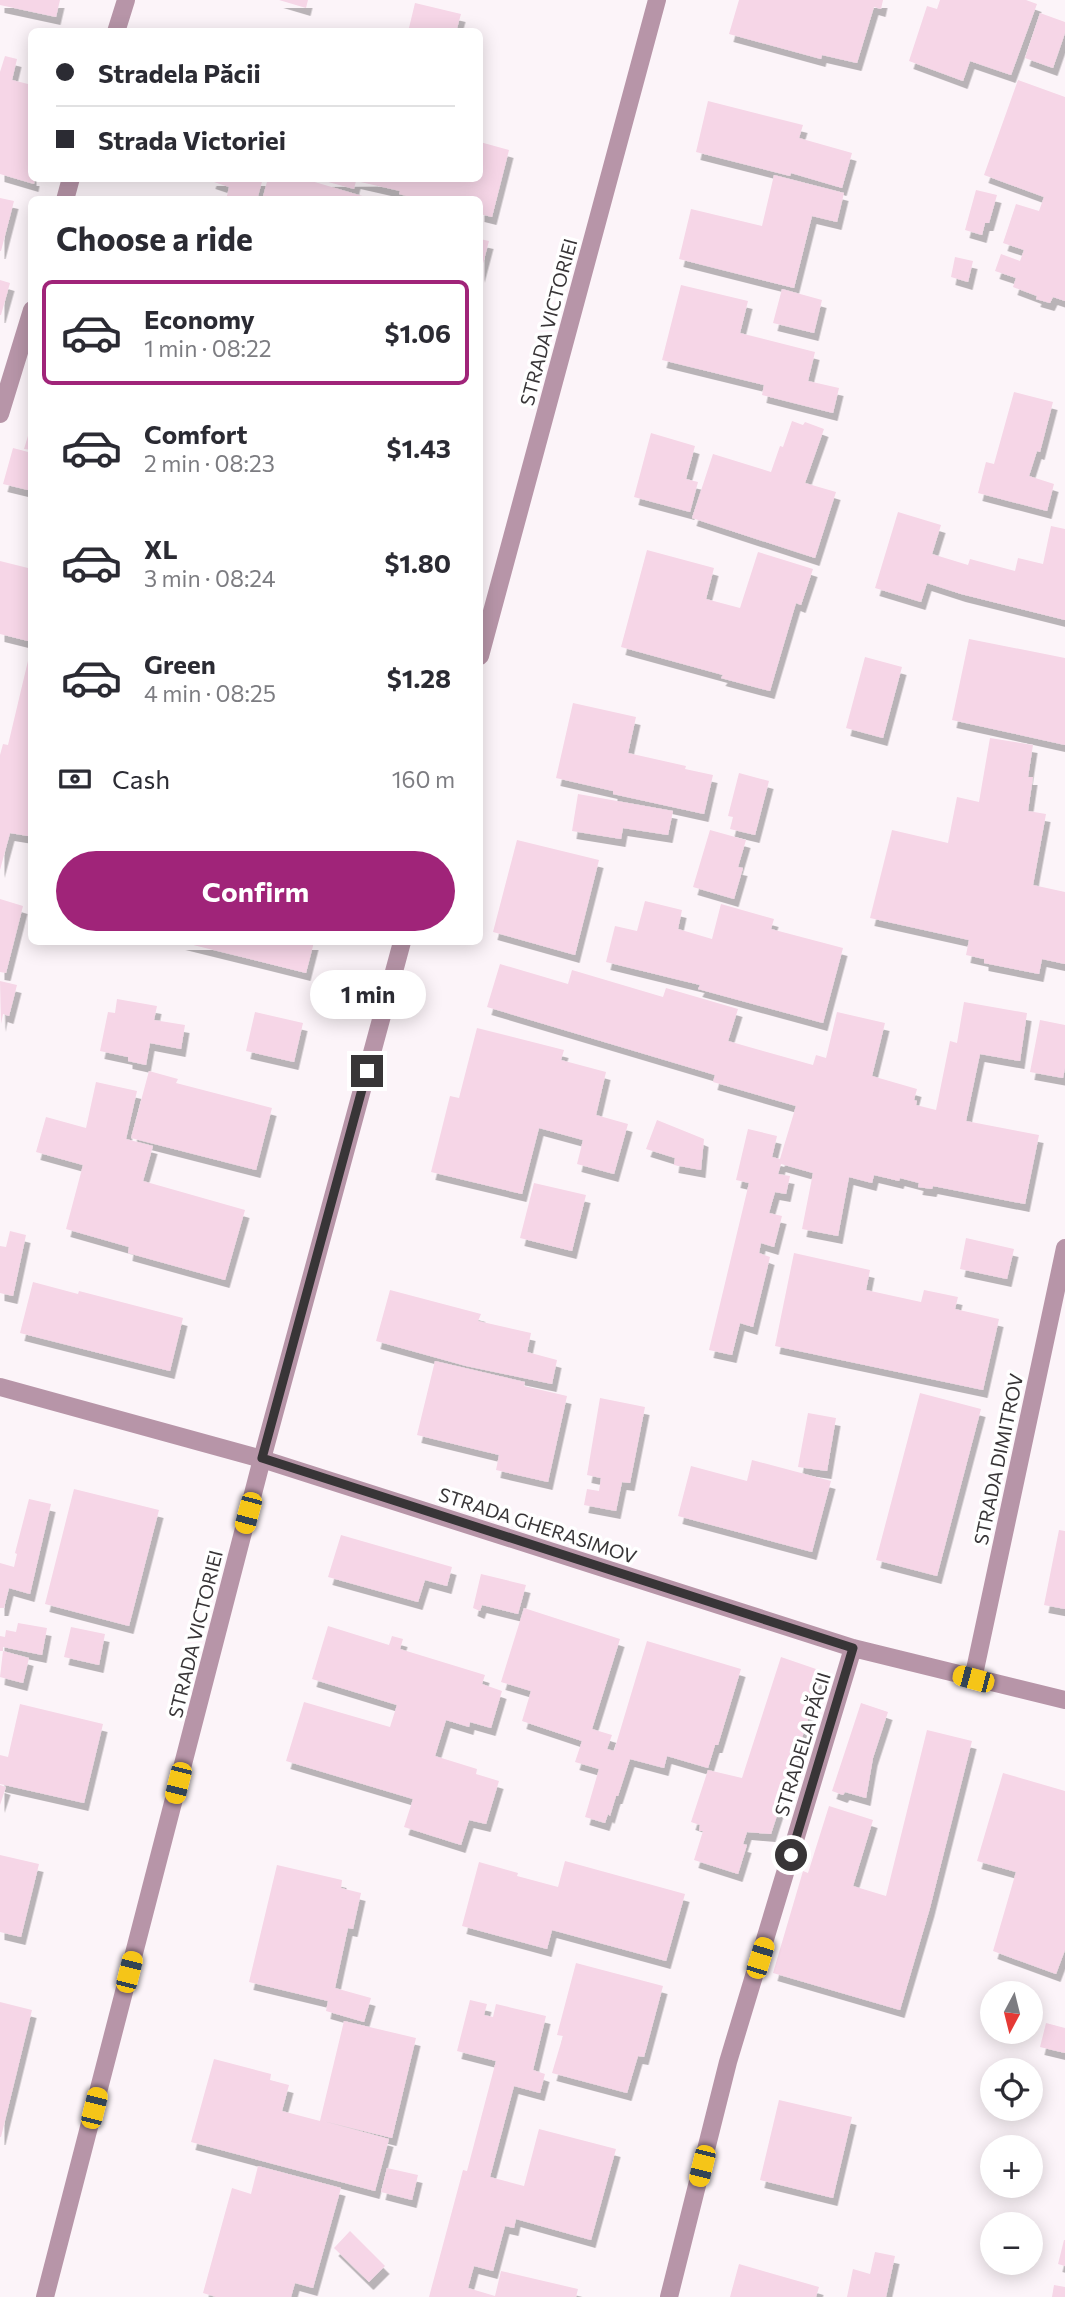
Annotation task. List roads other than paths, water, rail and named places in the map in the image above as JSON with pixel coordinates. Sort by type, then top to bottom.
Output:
[{"type":"street","points":[[117,28],[125,0]]},
{"type":"street","name":"STRADA VICTORIEI","points":[[483,645],[657,0]]},
{"type":"street","points":[[0,414],[28,323]]},
{"type":"street","name":"STRADA VICTORIEI","points":[[46,2297],[262,1458],[401,945]]},
{"type":"street","name":"STRADA DIMITROV","points":[[973,1679],[1065,1248]]},
{"type":"street","name":"STRADA GHERASIMOV","points":[[0,1387],[262,1458],[853,1648],[1065,1700]]},
{"type":"street","name":"STRADELA PĂCII","points":[[669,2297],[729,2062],[853,1648]]}]
